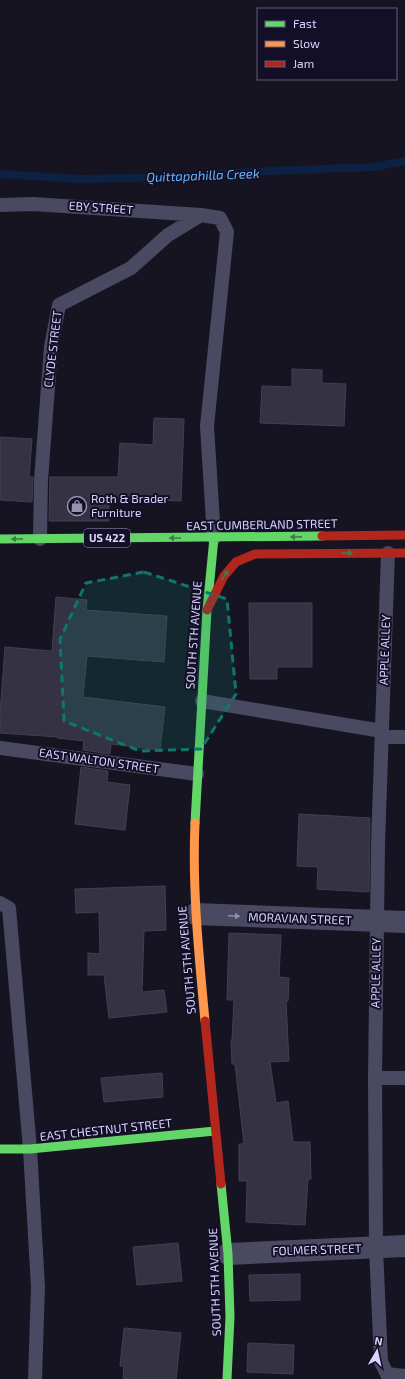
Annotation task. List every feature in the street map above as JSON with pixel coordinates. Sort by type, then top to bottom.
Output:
[{"type":"main road","name":"EAST CUMBERLAND STREET","points":[[0,539],[405,535]]},
{"type":"main road","name":"SOUTH 5TH AVENUE","points":[[214,538],[207,610],[193,859],[195,914],[228,1254],[230,1317],[227,1379]]},
{"type":"main road","points":[[207,610],[224,576],[236,562],[255,554],[405,553]]},
{"type":"main road","name":"EAST CHESTNUT STREET","points":[[0,1149],[30,1149],[215,1131]]},
{"type":"street","name":"MORAVIAN STREET","points":[[195,914],[405,922]]},
{"type":"street","name":"FOLMER STREET","points":[[228,1254],[405,1246]]},
{"type":"lane","name":"EBY STREET","points":[[0,205],[33,204],[201,215],[220,218],[227,232],[207,426],[214,538]]},
{"type":"lane","name":"CLYDE STREET","points":[[40,539],[41,480],[51,348],[59,305],[131,268],[168,235],[201,215]]},
{"type":"lane","name":"APPLE ALLEY","points":[[388,553],[376,922],[376,1248],[381,1362],[387,1374],[405,1376]]},
{"type":"lane","points":[[202,702],[405,737]]},
{"type":"lane","points":[[0,748],[0,757]]},
{"type":"lane","name":"EAST WALTON STREET","points":[[0,748],[197,774]]},
{"type":"lane","points":[[0,903],[9,908],[30,1149],[38,1287],[35,1379]]},
{"type":"lane","points":[[375,1078],[405,1078]]},
{"type":"highlighted area","points":[[144,572],[227,599],[236,694],[201,749],[140,751],[64,721],[60,639],[86,583]]},
{"type":"building","points":[[292,369],[322,370],[322,383],[346,384],[344,426],[260,423],[262,386],[292,387]]},
{"type":"building","points":[[154,418],[184,419],[181,501],[138,499],[138,502],[109,500],[109,521],[49,521],[50,477],[118,477],[120,443],[153,445]]},
{"type":"building","points":[[0,437],[32,439],[29,477],[33,477],[32,502],[0,500]]},
{"type":"building","points":[[56,597],[87,600],[86,610],[167,616],[164,662],[87,656],[83,697],[165,707],[160,750],[111,744],[110,754],[83,750],[84,741],[57,738],[58,737],[0,733],[5,647],[52,651]]},
{"type":"building","points":[[249,603],[312,603],[312,667],[277,667],[277,679],[250,679]]},
{"type":"building","points":[[81,767],[108,771],[107,782],[130,785],[125,830],[75,824]]},
{"type":"building","points":[[299,814],[370,818],[369,892],[317,889],[318,867],[297,866]]},
{"type":"building","points":[[165,886],[166,930],[144,931],[142,992],[164,990],[167,1012],[109,1018],[104,975],[88,975],[88,953],[100,954],[99,912],[76,913],[75,889]]},
{"type":"building","points":[[229,933],[281,935],[279,977],[289,978],[288,1001],[286,1001],[289,1061],[270,1062],[276,1103],[288,1101],[293,1142],[310,1142],[311,1179],[308,1179],[305,1225],[246,1222],[247,1181],[239,1181],[239,1144],[244,1144],[235,1064],[232,1064],[231,1040],[234,1000],[227,1000]]},
{"type":"building","points":[[162,1073],[163,1097],[104,1102],[101,1078]]},
{"type":"building","points":[[178,1243],[182,1281],[137,1285],[133,1247]]},
{"type":"building","points":[[300,1274],[300,1300],[250,1301],[249,1275]]},
{"type":"building","points":[[124,1328],[181,1333],[176,1379],[123,1379],[124,1366],[120,1366]]},
{"type":"building","points":[[248,1343],[294,1345],[293,1374],[247,1372]]},
{"type":"waterway","name":"Quittapahilla Creek","points":[[0,174],[80,179],[180,177],[269,171],[375,167],[405,161]]},
{"type":"traffic: fast","points":[[0,539],[322,536]]},
{"type":"traffic: fast","points":[[195,823],[207,610],[214,538]]},
{"type":"traffic: fast","points":[[0,1149],[30,1149],[215,1131]]},
{"type":"traffic: fast","points":[[221,1184],[228,1254],[230,1317],[227,1379]]},
{"type":"traffic: slow","points":[[195,823],[195,898],[205,1021]]},
{"type":"traffic: jam","points":[[322,536],[405,535]]},
{"type":"traffic: jam","points":[[207,610],[224,576],[236,562],[255,554],[405,553]]},
{"type":"traffic: jam","points":[[205,1021],[221,1184]]},
{"type":"place","name":"Roth & Brader Furniture","points":[[77,506]]}]
